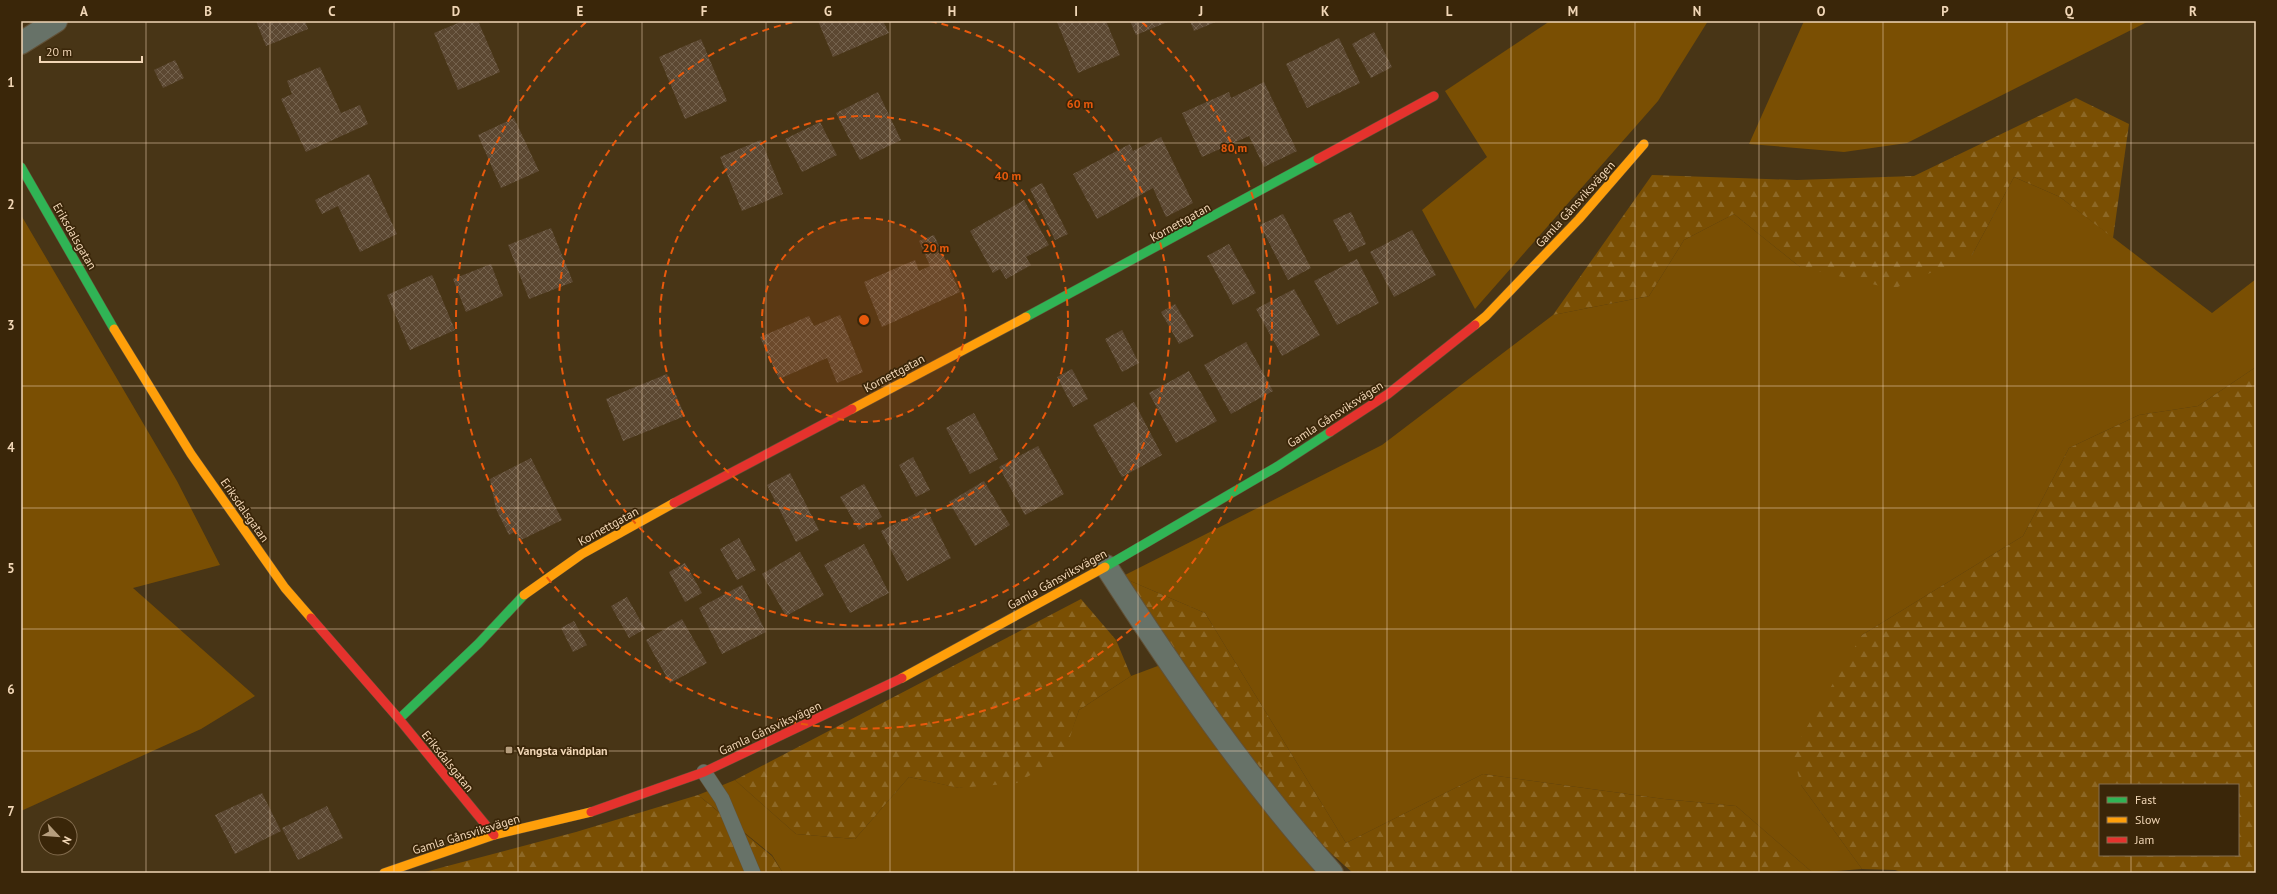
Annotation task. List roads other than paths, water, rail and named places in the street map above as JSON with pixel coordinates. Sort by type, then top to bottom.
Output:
[{"type":"street","points":[[21,43],[56,21]]},
{"type":"street","name":"Kornettgatan","points":[[399,719],[479,643],[525,592],[582,554],[718,480],[1136,259],[1434,96]]},
{"type":"street","name":"Gamla Gånsviksvägen","points":[[384,873],[494,835],[592,812],[704,772],[901,679],[1106,566],[1278,466],[1388,394],[1486,316],[1579,219],[1644,144]]},
{"type":"street","name":"Eriksdalsgatan","points":[[21,167],[115,330],[191,454],[285,588],[399,719],[494,835]]},
{"type":"street","points":[[1106,566],[1180,680],[1293,830],[1332,873]]},
{"type":"lane","points":[[704,772],[722,799],[753,873]]},
{"type":"place","name":"Vangsta vändplan","points":[[509,750]]}]
